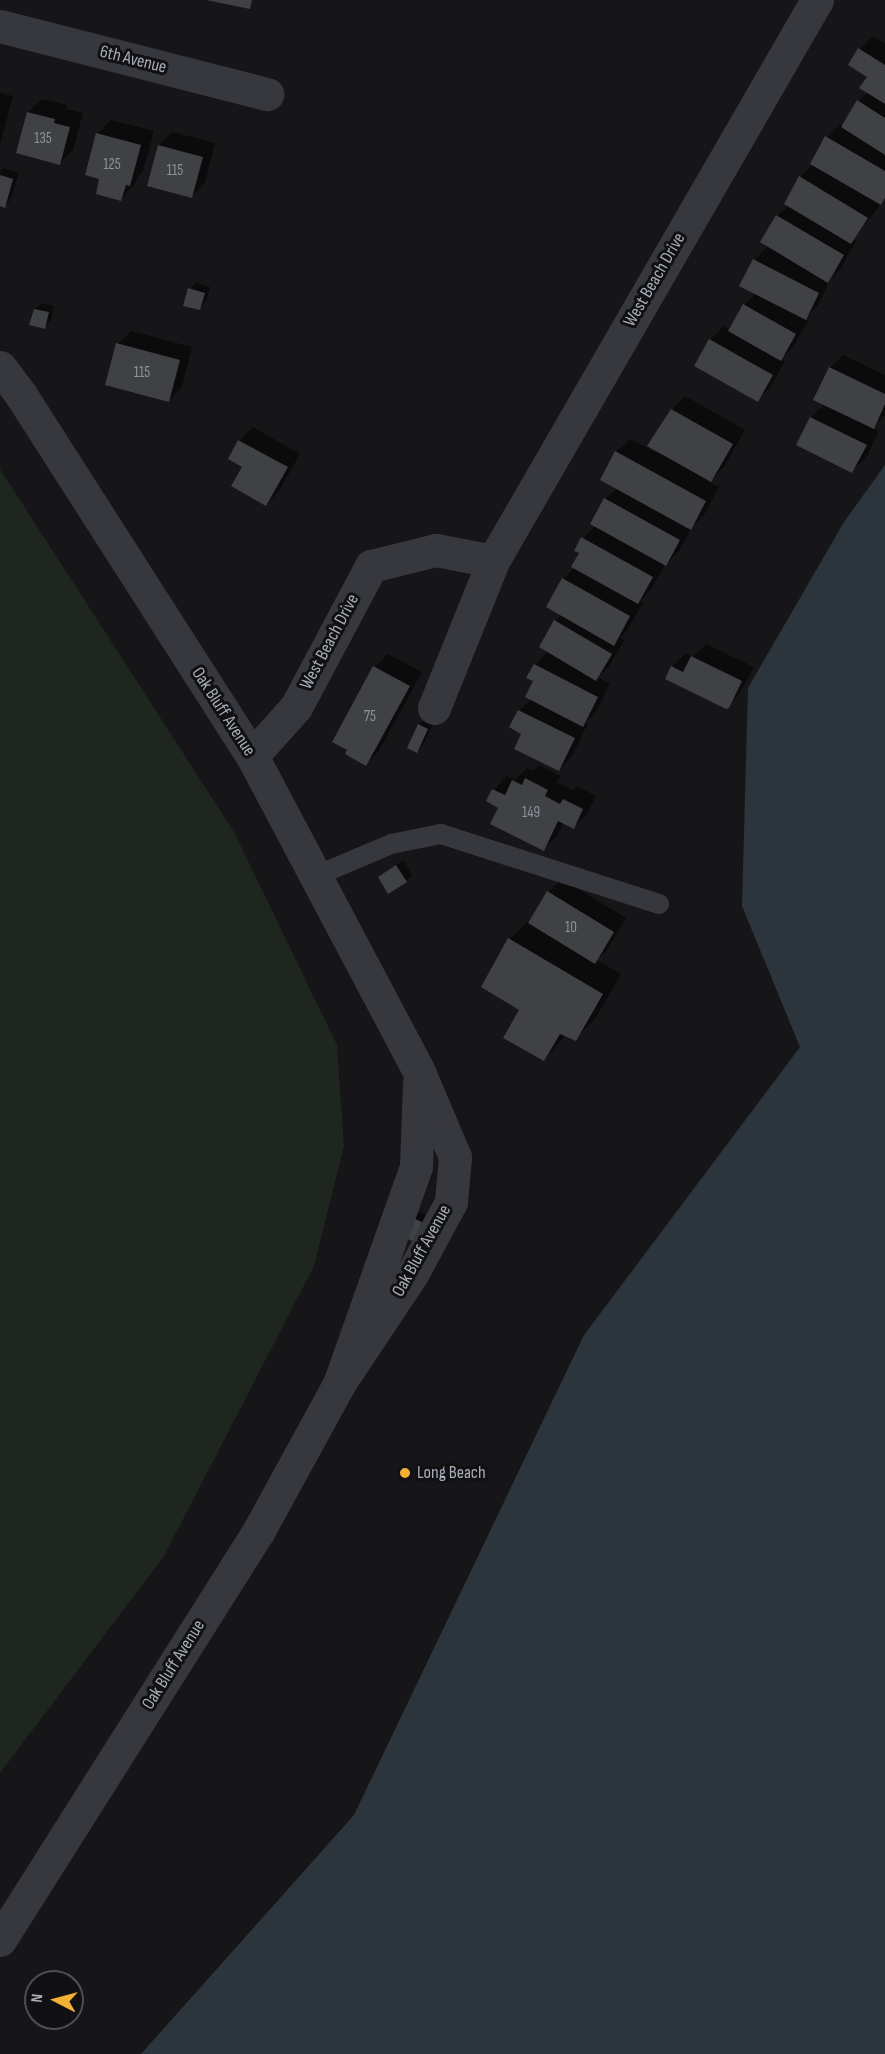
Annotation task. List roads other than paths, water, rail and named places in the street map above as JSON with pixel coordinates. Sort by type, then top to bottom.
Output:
[{"type":"street","name":"West Beach Drive","points":[[434,708],[493,561],[817,0]]},
{"type":"street","name":"6th Avenue","points":[[0,26],[267,94]]},
{"type":"street","name":"Oak Bluff Avenue","points":[[0,367],[21,395],[252,756],[419,1072],[455,1157],[450,1202],[412,1274],[339,1384],[258,1532],[0,1940]]},
{"type":"street","name":"West Beach Drive","points":[[252,756],[296,707],[371,566],[436,550],[493,561]]},
{"type":"street","name":"Oak Bluff Avenue","points":[[339,1384],[416,1166],[419,1072]]},
{"type":"lane","points":[[316,876],[391,844],[441,834],[659,904]]},
{"type":"place","name":"Long Beach","points":[[405,1473]]}]
